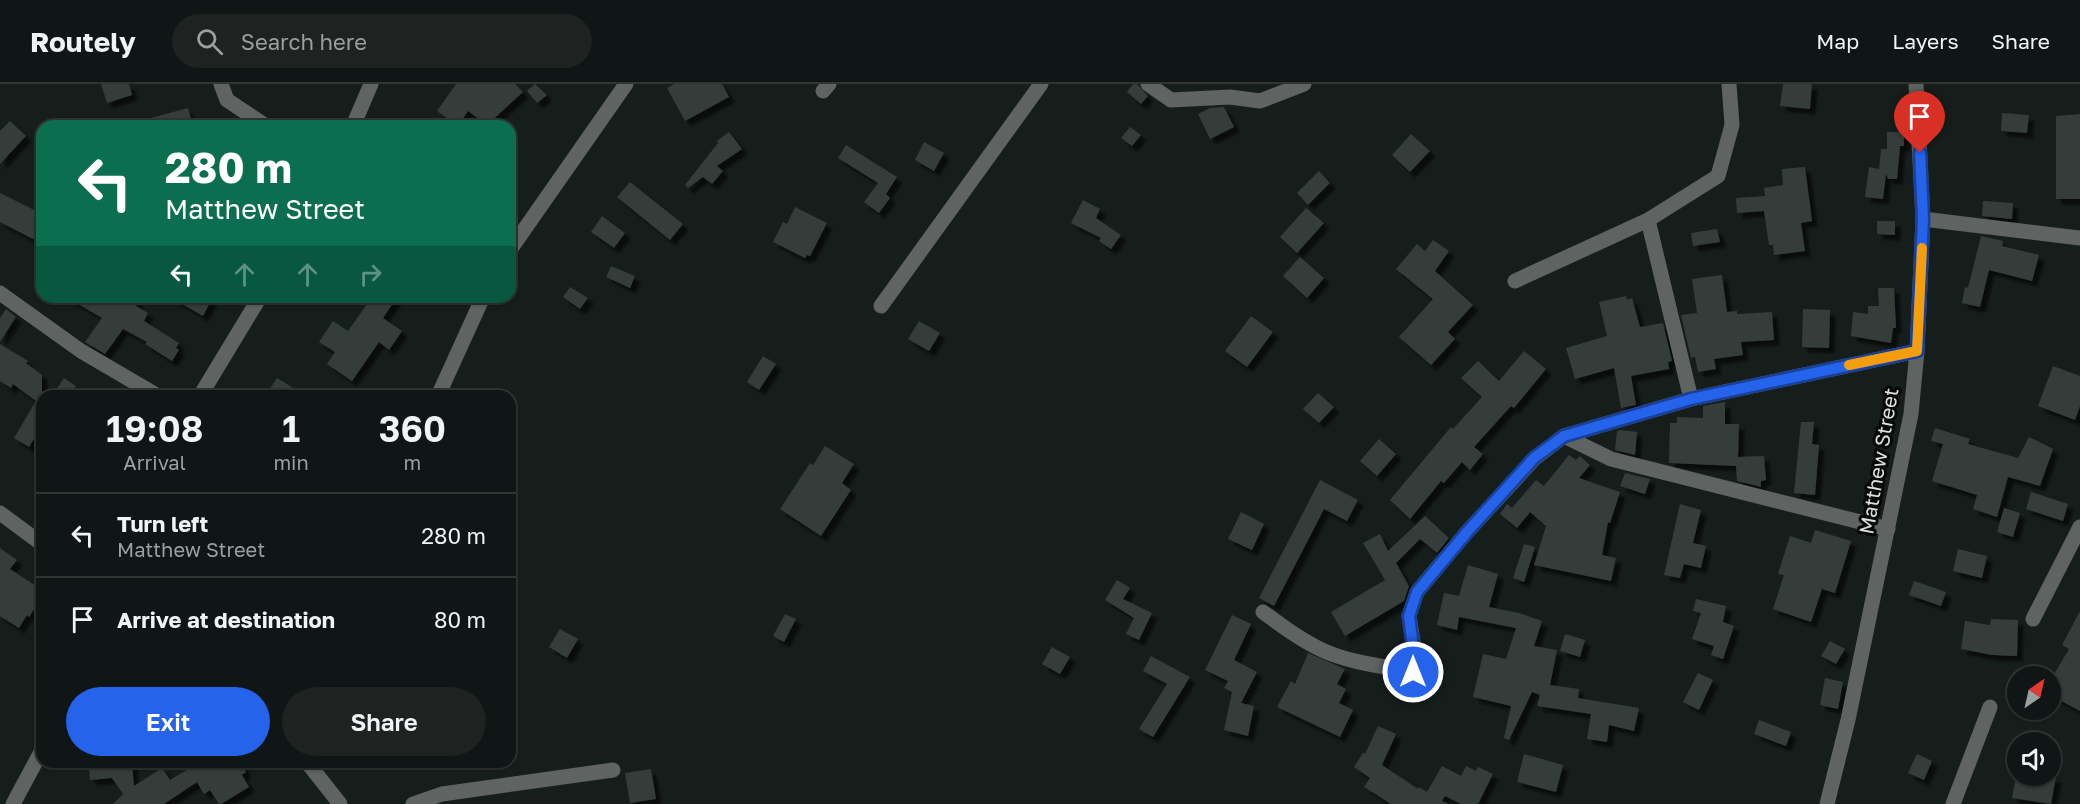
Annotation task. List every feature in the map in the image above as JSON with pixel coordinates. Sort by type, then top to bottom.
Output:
[{"type":"street","points":[[221,84],[227,100],[257,120]]},
{"type":"street","points":[[356,120],[371,84]]},
{"type":"street","points":[[516,241],[626,84]]},
{"type":"street","points":[[881,306],[1041,84]]},
{"type":"street","points":[[1148,84],[1171,100],[1230,97],[1260,101],[1304,84]]},
{"type":"street","points":[[1515,281],[1648,220],[1718,176],[1732,125],[1729,84]]},
{"type":"street","name":"Matthew Street","points":[[1827,804],[1848,720],[1911,414],[1917,351],[1923,219],[1916,84]]},
{"type":"street","points":[[1923,219],[2080,238]]},
{"type":"street","points":[[1648,220],[1691,399]]},
{"type":"street","points":[[0,293],[81,351],[148,390]]},
{"type":"street","points":[[204,390],[256,303]]},
{"type":"street","points":[[441,390],[480,303]]},
{"type":"street","points":[[1263,612],[1298,637],[1324,651],[1359,662],[1413,672],[1414,655],[1409,616],[1417,592],[1534,458],[1564,436],[1691,399],[1917,351]]},
{"type":"street","points":[[1564,436],[1611,459],[1888,529]]},
{"type":"street","points":[[0,513],[36,540]]},
{"type":"street","points":[[2033,619],[2080,527]]},
{"type":"street","points":[[1953,804],[1990,707]]},
{"type":"street","points":[[14,804],[36,762]]},
{"type":"street","points":[[312,768],[340,804]]},
{"type":"street","points":[[413,804],[442,794],[612,770]]},
{"type":"building","points":[[101,84],[129,84],[132,95],[107,103]]},
{"type":"building","points":[[456,84],[515,84],[523,92],[492,120],[480,120],[468,111],[462,120],[450,120],[437,111]]},
{"type":"building","points":[[535,84],[547,95],[537,103],[527,91]]},
{"type":"building","points":[[674,84],[722,84],[729,97],[685,121],[667,88]]},
{"type":"building","points":[[1133,84],[1137,84],[1148,96],[1141,104],[1127,92]]},
{"type":"building","points":[[1783,84],[1812,84],[1810,109],[1780,106]]},
{"type":"building","points":[[1224,107],[1234,127],[1210,139],[1198,114],[1210,108]]},
{"type":"building","points":[[188,108],[191,120],[143,120]]},
{"type":"building","points":[[2002,113],[2029,115],[2027,133],[2001,131]]},
{"type":"building","points":[[2080,114],[2080,199],[2056,199],[2056,116]]},
{"type":"building","points":[[10,121],[26,136],[0,164],[0,131]]},
{"type":"building","points":[[1130,127],[1141,135],[1132,146],[1121,138]]},
{"type":"building","points":[[729,132],[742,149],[717,166],[723,171],[712,184],[703,177],[688,188],[685,185],[718,143],[717,141]]},
{"type":"building","points":[[1887,132],[1904,132],[1904,146],[1900,146],[1897,179],[1888,179],[1886,174],[1883,199],[1865,197],[1869,167],[1879,169],[1881,149],[1887,149]]},
{"type":"building","points":[[1411,134],[1430,151],[1410,172],[1392,155]]},
{"type":"building","points":[[924,142],[944,153],[934,171],[915,160]]},
{"type":"building","points":[[846,145],[897,177],[886,194],[890,198],[879,213],[864,202],[878,183],[838,158]]},
{"type":"building","points":[[1805,167],[1812,221],[1801,223],[1805,251],[1774,255],[1773,245],[1769,245],[1764,211],[1737,213],[1736,198],[1765,196],[1764,188],[1783,185],[1782,169]]},
{"type":"building","points":[[1319,171],[1330,183],[1308,205],[1297,193]]},
{"type":"building","points":[[630,182],[683,224],[670,240],[617,197]]},
{"type":"building","points":[[0,193],[36,211],[36,233],[33,239],[0,222]]},
{"type":"building","points":[[1083,200],[1100,209],[1096,218],[1121,235],[1111,249],[1099,241],[1101,238],[1071,223]]},
{"type":"building","points":[[1983,201],[2013,203],[2012,219],[1982,216]]},
{"type":"building","points":[[795,207],[827,223],[810,256],[807,255],[805,258],[773,242],[783,222],[787,224]]},
{"type":"building","points":[[1306,208],[1324,223],[1297,253],[1280,237]]},
{"type":"building","points":[[602,216],[625,233],[614,248],[591,232]]},
{"type":"building","points":[[1877,221],[1895,221],[1895,235],[1877,234]]},
{"type":"building","points":[[1717,229],[1720,242],[1693,246],[1691,233]]},
{"type":"building","points":[[1981,236],[2003,241],[2002,246],[2039,255],[2032,281],[1989,270],[1980,307],[1962,303]]},
{"type":"building","points":[[1433,240],[1449,251],[1435,271],[1473,305],[1448,332],[1455,339],[1431,365],[1399,337],[1433,299],[1396,269],[1417,244],[1425,251]]},
{"type":"building","points":[[1300,257],[1324,278],[1307,298],[1283,276]]},
{"type":"building","points":[[611,266],[635,276],[630,288],[606,277]]},
{"type":"building","points":[[1722,275],[1727,312],[1737,311],[1737,314],[1772,312],[1774,340],[1741,342],[1743,355],[1714,359],[1716,369],[1698,372],[1695,357],[1691,358],[1681,315],[1697,313],[1692,279]]},
{"type":"building","points":[[570,287],[588,298],[580,309],[563,297]]},
{"type":"building","points":[[1878,288],[1894,288],[1896,328],[1893,328],[1891,343],[1851,336],[1853,312],[1868,314],[1868,306],[1879,306]]},
{"type":"building","points":[[1626,296],[1627,300],[1632,298],[1640,327],[1663,323],[1672,361],[1668,362],[1669,369],[1631,376],[1636,405],[1621,408],[1614,368],[1575,379],[1566,348],[1607,336],[1599,302]]},
{"type":"building","points":[[76,303],[138,303],[136,306],[148,313],[144,321],[179,343],[176,348],[179,350],[172,361],[145,344],[147,342],[123,329],[105,354],[85,342],[102,318]]},
{"type":"building","points":[[180,303],[210,303],[203,316]]},
{"type":"building","points":[[368,303],[393,303],[383,318],[402,331],[389,350],[379,342],[352,381],[327,364],[335,352],[319,342],[333,321],[348,331]]},
{"type":"building","points":[[6,309],[16,317],[0,342],[0,318]]},
{"type":"building","points":[[1803,309],[1830,310],[1829,348],[1802,347]]},
{"type":"building","points":[[1251,316],[1273,332],[1247,367],[1225,351]]},
{"type":"building","points":[[919,321],[940,333],[929,351],[908,339]]},
{"type":"building","points":[[0,344],[28,361],[26,363],[42,375],[42,390],[36,390],[36,401],[13,384],[11,388],[0,381]]},
{"type":"building","points":[[1524,351],[1546,369],[1514,408],[1511,406],[1474,447],[1483,454],[1470,470],[1462,462],[1444,483],[1441,481],[1410,519],[1390,500],[1451,427],[1453,429],[1482,397],[1461,378],[1478,361],[1499,381]]},
{"type":"building","points":[[763,356],[776,364],[759,390],[747,382]]},
{"type":"building","points":[[2053,366],[2080,376],[2080,406],[2075,420],[2038,406]]},
{"type":"building","points":[[64,378],[76,386],[73,390],[56,390]]},
{"type":"building","points":[[277,378],[296,390],[269,390]]},
{"type":"building","points":[[1318,393],[1334,407],[1319,423],[1303,409]]},
{"type":"building","points":[[36,401],[36,435],[29,447],[14,438]]},
{"type":"building","points":[[1725,402],[1725,424],[1739,424],[1738,457],[1764,456],[1766,480],[1761,481],[1761,487],[1737,481],[1736,466],[1669,463],[1670,423],[1677,423],[1677,417],[1703,418],[1703,406]]},
{"type":"building","points":[[1801,422],[1814,422],[1812,444],[1819,445],[1815,495],[1794,493]]},
{"type":"building","points":[[1935,428],[1970,439],[1968,444],[2018,458],[2029,437],[2053,449],[2040,486],[2008,477],[1997,517],[1973,509],[1977,495],[1932,481],[1943,444],[1931,441]]},
{"type":"building","points":[[1617,431],[1637,432],[1635,455],[1615,450]]},
{"type":"building","points":[[1379,439],[1396,454],[1377,476],[1360,461]]},
{"type":"building","points":[[825,446],[854,464],[842,483],[851,490],[821,536],[780,509],[810,463],[813,465]]},
{"type":"building","points":[[1569,455],[1576,460],[1580,456],[1590,465],[1579,478],[1620,492],[1610,523],[1608,522],[1602,555],[1616,558],[1611,581],[1534,565],[1546,526],[1530,512],[1517,528],[1500,514],[1507,504],[1512,508],[1536,480],[1544,486]]},
{"type":"building","points":[[1625,473],[1650,479],[1645,494],[1620,486]]},
{"type":"building","points":[[1320,480],[1358,500],[1347,521],[1324,509],[1274,606],[1259,598]]},
{"type":"building","points":[[2031,492],[2068,504],[2063,521],[2026,509]]},
{"type":"building","points":[[1680,504],[1701,510],[1693,543],[1706,546],[1701,568],[1684,564],[1680,578],[1664,575]]},
{"type":"building","points":[[2004,508],[2020,513],[2013,537],[1997,532]]},
{"type":"building","points":[[1241,512],[1264,524],[1252,550],[1228,539]]},
{"type":"building","points":[[1425,516],[1449,538],[1437,553],[1420,539],[1396,563],[1409,586],[1404,601],[1345,636],[1331,612],[1385,580],[1363,543],[1380,534],[1388,551]]},
{"type":"building","points":[[1815,530],[1851,541],[1835,593],[1822,589],[1811,622],[1773,609],[1784,575],[1778,574],[1790,536],[1811,543]]},
{"type":"building","points":[[1524,544],[1535,547],[1524,582],[1513,578]]},
{"type":"building","points":[[0,548],[17,560],[10,569],[36,586],[36,606],[19,628],[0,616]]},
{"type":"building","points":[[1958,549],[1987,556],[1982,578],[1953,571]]},
{"type":"building","points":[[1468,565],[1498,574],[1489,607],[1519,613],[1542,621],[1534,646],[1557,650],[1550,685],[1579,689],[1578,698],[1639,708],[1634,731],[1609,725],[1607,742],[1587,739],[1591,714],[1537,706],[1540,695],[1532,692],[1509,740],[1504,738],[1511,706],[1473,697],[1483,654],[1506,659],[1516,628],[1459,617],[1457,630],[1437,625],[1444,593],[1459,596]]},
{"type":"building","points":[[1117,580],[1130,588],[1123,599],[1152,613],[1139,640],[1126,634],[1134,618],[1105,600]]},
{"type":"building","points":[[1914,581],[1946,592],[1941,606],[1909,595]]},
{"type":"building","points":[[1696,599],[1726,606],[1723,622],[1734,626],[1723,659],[1711,655],[1714,646],[1692,639],[1701,613],[1693,611]]},
{"type":"building","points":[[2080,611],[2080,711],[2061,701],[2061,666],[2059,666],[2069,649],[2062,645]]},
{"type":"building","points":[[785,614],[796,619],[784,642],[773,636]]},
{"type":"building","points":[[1232,615],[1251,624],[1234,660],[1257,672],[1241,703],[1254,706],[1248,736],[1224,730],[1232,692],[1224,688],[1228,681],[1205,670]]},
{"type":"building","points":[[1991,619],[2018,620],[2017,656],[1992,655],[1961,649],[1965,621],[1990,625]]},
{"type":"building","points":[[560,629],[578,639],[567,658],[549,647]]},
{"type":"building","points":[[1565,634],[1585,640],[1580,657],[1560,651]]},
{"type":"building","points":[[1830,641],[1845,649],[1836,664],[1821,656]]},
{"type":"building","points":[[1052,647],[1070,657],[1060,674],[1042,664]]},
{"type":"building","points":[[1308,653],[1345,669],[1337,684],[1346,689],[1339,703],[1353,710],[1340,737],[1277,707],[1291,681],[1295,684]]},
{"type":"building","points":[[1151,656],[1190,677],[1153,737],[1139,729],[1167,684],[1143,671]]},
{"type":"building","points":[[1698,673],[1713,680],[1699,710],[1683,702]]},
{"type":"building","points":[[1825,678],[1843,682],[1838,709],[1820,705]]},
{"type":"building","points":[[1759,720],[1791,732],[1786,746],[1754,734]]},
{"type":"building","points":[[1378,726],[1396,734],[1382,765],[1418,789],[1419,787],[1427,792],[1442,766],[1461,776],[1466,766],[1476,771],[1478,767],[1493,774],[1478,804],[1461,804],[1445,796],[1442,801],[1449,804],[1391,804],[1364,787],[1370,778],[1354,767],[1363,753],[1365,754]]},
{"type":"building","points":[[1524,754],[1563,765],[1556,792],[1517,782]]},
{"type":"building","points":[[1917,754],[1932,761],[1924,780],[1908,773]]},
{"type":"building","points":[[89,768],[132,768],[134,786],[162,768],[170,780],[190,768],[244,768],[246,772],[242,775],[249,787],[221,804],[210,790],[204,794],[197,782],[164,804],[113,804],[123,794],[112,778],[90,780]]},
{"type":"building","points":[[651,769],[656,799],[630,803],[625,773]]},
{"type":"building","points":[[2014,786],[2054,786],[2051,804],[2012,798]]},
{"type":"slow traffic","points":[[1849,365],[1917,351],[1922,248]]},
{"type":"route","points":[[1413,672],[1414,655],[1409,616],[1417,592],[1534,458],[1564,436],[1691,399],[1917,351],[1923,219],[1920,153]]}]
